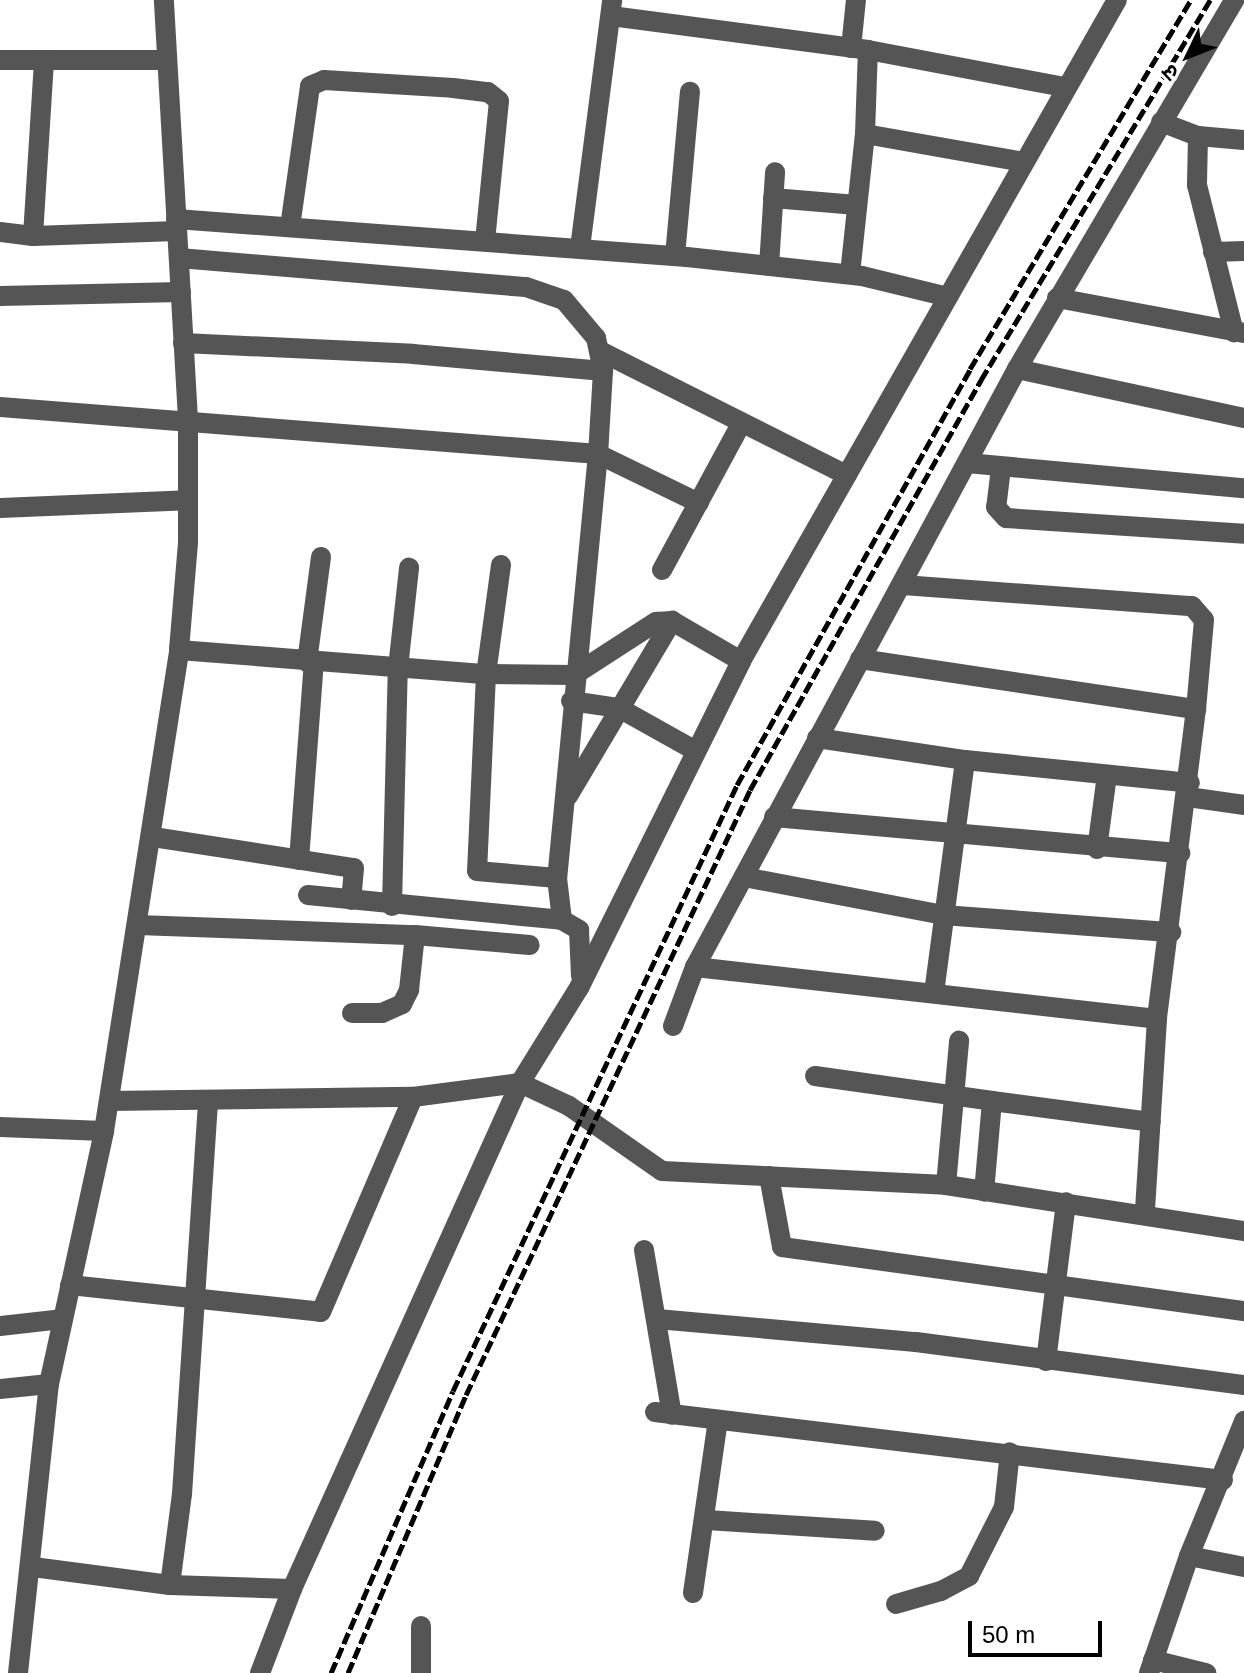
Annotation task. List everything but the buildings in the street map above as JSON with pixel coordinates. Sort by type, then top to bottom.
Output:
[{"type":"street","points":[[18,1673],[33,1567],[49,1384],[104,1131],[153,837],[179,650],[188,419],[164,0]]},
{"type":"street","points":[[850,274],[865,134],[856,0]]},
{"type":"street","points":[[260,1673],[292,1589],[520,1083],[579,988],[694,750],[741,661],[944,296],[1117,0]]},
{"type":"street","points":[[673,1026],[695,967],[1017,369],[1234,0]]},
{"type":"street","points":[[580,248],[611,8],[1064,87]]},
{"type":"street","points":[[0,60],[167,60]]},
{"type":"street","points":[[33,236],[44,61]]},
{"type":"street","points":[[290,227],[310,86],[324,80],[453,88],[488,92],[499,101],[485,241]]},
{"type":"street","points":[[675,256],[690,92]]},
{"type":"street","points":[[1161,122],[1198,136],[1244,140]]},
{"type":"street","points":[[865,134],[1024,162]]},
{"type":"street","points":[[1057,298],[1239,333],[1213,252],[1195,175],[1198,136]]},
{"type":"street","points":[[769,266],[775,172]]},
{"type":"street","points":[[773,198],[857,205]]},
{"type":"street","points":[[0,232],[33,236],[177,225],[290,227],[580,248],[850,274],[944,296]]},
{"type":"street","points":[[1213,252],[1244,251]]},
{"type":"street","points":[[179,258],[526,287],[564,300],[589,327],[602,362],[598,454],[571,701],[557,878],[562,920]]},
{"type":"street","points":[[0,296],[181,292]]},
{"type":"street","points":[[183,343],[602,362],[847,475]]},
{"type":"street","points":[[1017,369],[1244,418]]},
{"type":"street","points":[[0,407],[188,419],[598,454],[699,503]]},
{"type":"street","points":[[662,570],[741,424]]},
{"type":"street","points":[[967,463],[1244,488]]},
{"type":"street","points":[[1001,468],[996,507],[1006,518],[1244,534]]},
{"type":"street","points":[[0,508],[187,500]]},
{"type":"street","points":[[299,860],[310,662],[321,557]]},
{"type":"street","points":[[501,565],[486,674],[477,871],[557,878]]},
{"type":"street","points":[[392,906],[398,668],[409,568]]},
{"type":"street","points":[[903,585],[1192,606],[1204,620],[1189,790],[1157,1019],[1145,1212]]},
{"type":"street","points":[[179,650],[486,674],[574,675],[656,622],[672,621],[741,661]]},
{"type":"street","points":[[564,803],[672,621]]},
{"type":"street","points":[[860,659],[1196,709]]},
{"type":"street","points":[[571,701],[619,708],[694,750]]},
{"type":"street","points":[[817,738],[965,760],[1107,775],[1189,790],[1244,805]]},
{"type":"street","points":[[934,993],[965,760]]},
{"type":"street","points":[[1097,849],[1107,775]]},
{"type":"street","points":[[774,817],[1097,849],[1180,853]]},
{"type":"street","points":[[153,837],[354,868],[351,900]]},
{"type":"street","points":[[744,877],[943,915],[1171,932]]},
{"type":"street","points":[[308,895],[392,906],[562,920],[579,930],[579,988]]},
{"type":"street","points":[[138,925],[415,935],[530,945]]},
{"type":"street","points":[[352,1013],[382,1013],[402,1004],[409,990],[415,935]]},
{"type":"street","points":[[695,967],[1157,1019]]},
{"type":"street","points":[[946,1185],[959,1041]]},
{"type":"street","points":[[815,1076],[1151,1122]]},
{"type":"street","points":[[109,1101],[413,1097],[520,1083],[569,1106],[662,1171],[946,1185],[1145,1212],[1244,1231]]},
{"type":"street","points":[[70,1285],[321,1312],[413,1097]]},
{"type":"street","points":[[984,1192],[992,1101]]},
{"type":"street","points":[[170,1585],[182,1494],[208,1102]]},
{"type":"street","points":[[0,1127],[104,1131]]},
{"type":"street","points":[[769,1176],[782,1247],[1058,1288],[1244,1311]]},
{"type":"street","points":[[1046,1361],[1058,1288],[1066,1202]]},
{"type":"street","points":[[644,1250],[657,1319],[664,1413],[1010,1452],[1223,1480]]},
{"type":"street","points":[[0,1326],[62,1319]]},
{"type":"street","points":[[657,1319],[916,1342],[1244,1385]]},
{"type":"street","points":[[0,1389],[49,1384]]},
{"type":"street","points":[[693,1593],[707,1520],[718,1420]]},
{"type":"street","points":[[1206,1673],[1151,1667],[1189,1556],[1223,1480],[1244,1421]]},
{"type":"street","points":[[896,1604],[969,1576],[1004,1507],[1010,1452]]},
{"type":"street","points":[[707,1520],[875,1531]]},
{"type":"street","points":[[1189,1556],[1244,1567]]},
{"type":"street","points":[[33,1567],[170,1585],[292,1589]]},
{"type":"street","points":[[421,1626],[421,1673]]},
{"type":"railway","points":[[331,1673],[453,1391],[737,785],[970,369],[1191,0]]},
{"type":"railway","points":[[348,1673],[466,1395],[750,790],[981,380],[1210,0]]}]
